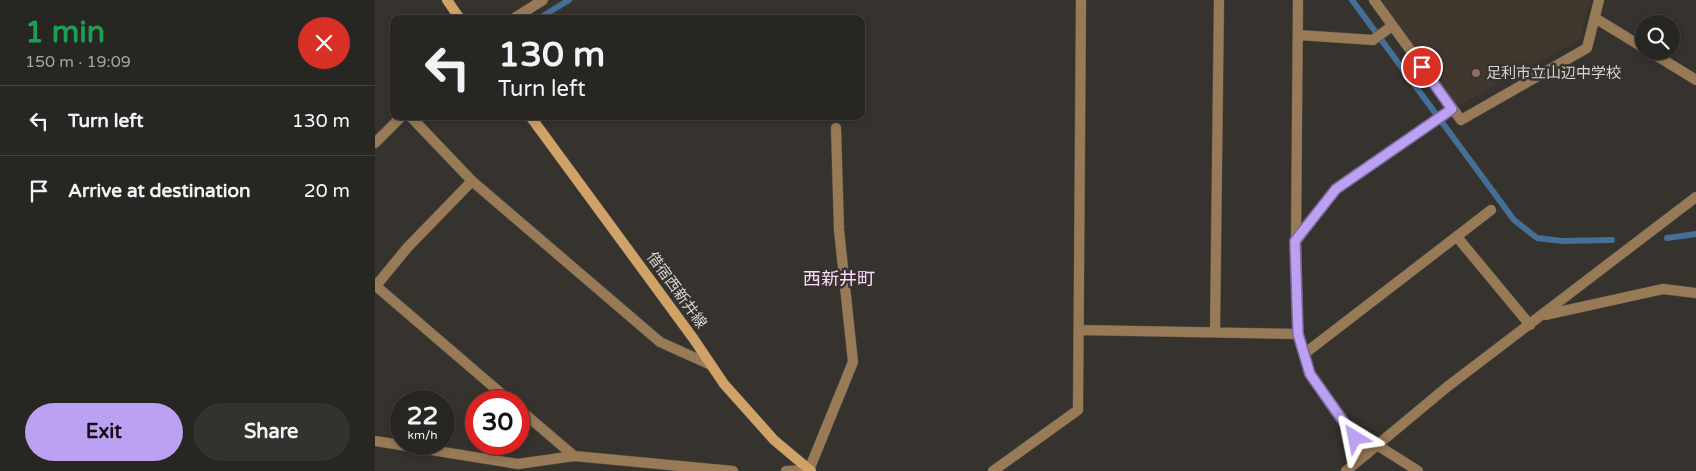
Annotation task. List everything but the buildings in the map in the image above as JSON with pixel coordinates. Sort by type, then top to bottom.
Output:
[{"type":"main road","points":[[447,0],[457,15]]},
{"type":"main road","name":"借宿西新井線","points":[[534,120],[744,408],[774,440],[810,470]]},
{"type":"street","points":[[519,15],[543,0]]},
{"type":"street","points":[[993,471],[1078,410],[1081,0]]},
{"type":"street","points":[[1215,332],[1219,0]]},
{"type":"street","points":[[1299,0],[1295,241],[1298,334],[1310,374],[1367,454]]},
{"type":"street","points":[[1374,0],[1461,120],[1587,48],[1599,0]]},
{"type":"street","points":[[1595,18],[1635,42]]},
{"type":"street","points":[[1298,35],[1373,40],[1392,26]]},
{"type":"street","points":[[1664,60],[1696,80]]},
{"type":"street","points":[[1295,241],[1336,189],[1452,109]]},
{"type":"street","points":[[375,143],[398,120]]},
{"type":"street","points":[[414,120],[472,182],[660,342],[711,365]]},
{"type":"street","points":[[786,471],[810,470],[853,362],[839,230],[836,128]]},
{"type":"street","points":[[472,182],[407,248],[375,287],[497,390]]},
{"type":"street","points":[[1346,471],[1447,387],[1696,197]]},
{"type":"street","points":[[1304,354],[1491,210]]},
{"type":"street","points":[[1457,236],[1530,325]]},
{"type":"street","points":[[1541,316],[1663,289],[1696,293]]},
{"type":"street","points":[[1079,330],[1298,334]]},
{"type":"street","points":[[530,418],[574,456]]},
{"type":"street","points":[[375,441],[519,467],[574,456],[733,471]]},
{"type":"street","points":[[1377,445],[1418,471]]},
{"type":"shaded area","name":"足利市立山辺中学校","points":[[1381,0],[1590,0],[1580,40],[1457,106]]},
{"type":"waterway","points":[[545,15],[569,0]]},
{"type":"waterway","points":[[1352,0],[1514,220],[1537,238],[1562,241],[1612,240]]},
{"type":"waterway","points":[[1667,238],[1696,234]]},
{"type":"place","name":"足利市立山辺中学校","points":[[1476,73]]},
{"type":"district","name":"西新井町","points":[[839,279]]},
{"type":"route","points":[[1355,438],[1310,374],[1298,334],[1295,241],[1336,189],[1452,109],[1422,67]]}]
